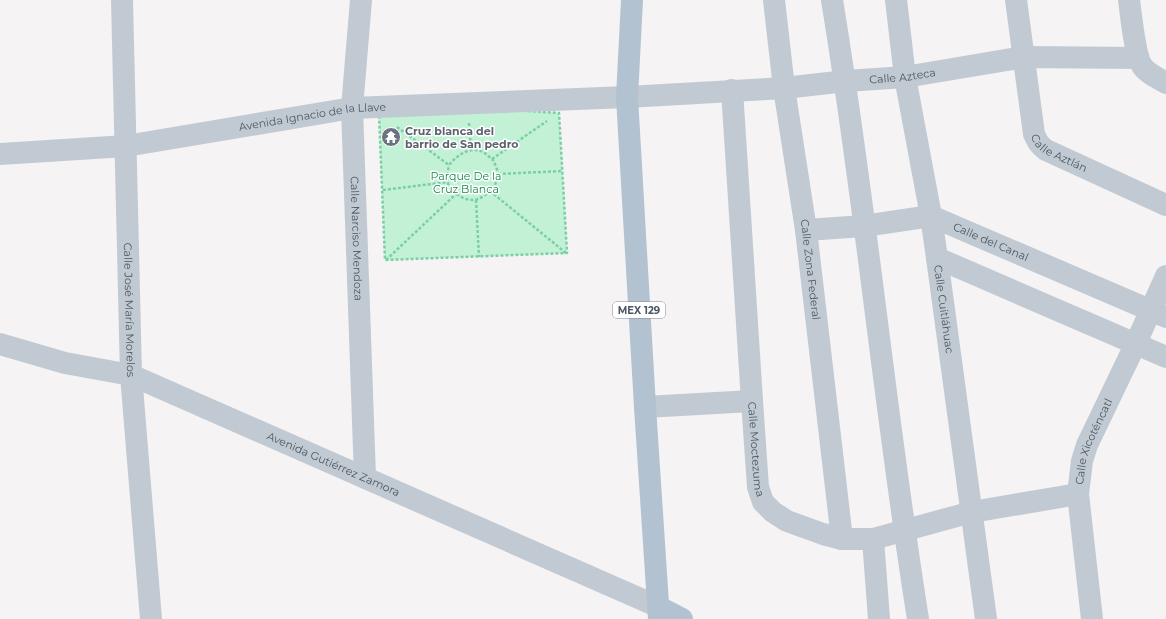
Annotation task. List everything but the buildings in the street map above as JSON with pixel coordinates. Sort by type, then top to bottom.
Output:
[{"type":"main road","name":"MEX 129","points":[[632,0],[627,97],[645,407],[659,613]]},
{"type":"main road","points":[[659,613],[682,619]]},
{"type":"street","name":"Calle José María Morelos","points":[[122,0],[131,375],[151,619]]},
{"type":"street","name":"Calle Narciso Mendoza","points":[[361,0],[352,108],[365,478]]},
{"type":"street","name":"Calle Zona Federal","points":[[774,0],[784,88],[806,230],[842,539]]},
{"type":"street","points":[[832,0],[846,81],[904,531],[918,619]]},
{"type":"street","name":"Calle Cuitláhuac","points":[[896,0],[905,77],[938,258],[986,619]]},
{"type":"street","name":"Calle Aztlán","points":[[1016,0],[1034,134],[1037,142],[1041,147],[1166,205]]},
{"type":"street","points":[[1129,0],[1138,58],[1142,67],[1150,74],[1166,83]]},
{"type":"street","name":"Calle Azteca","points":[[627,97],[784,88],[846,81],[905,77],[1024,58],[1138,58]]},
{"type":"street","name":"Calle Moctezuma","points":[[732,90],[758,487],[763,502],[773,512],[787,521],[823,534],[842,539],[873,539],[972,512],[1078,494]]},
{"type":"street","name":"Avenida Ignacio de la Llave","points":[[0,154],[126,146],[352,108],[627,97]]},
{"type":"street","points":[[806,230],[864,226],[931,216]]},
{"type":"street","name":"Calle del Canal","points":[[931,216],[1159,313]]},
{"type":"street","points":[[938,258],[1166,357]]},
{"type":"street","name":"Calle Xicoténcatl","points":[[1092,619],[1078,494],[1082,460],[1084,452],[1136,344],[1159,313],[1166,276]]},
{"type":"street","name":"Avenida Gutiérrez Zamora","points":[[0,344],[65,363],[131,375],[365,478],[659,613]]},
{"type":"street","points":[[645,407],[752,401]]},
{"type":"street","points":[[873,539],[879,619]]},
{"type":"path","points":[[352,108],[379,114],[468,107],[559,113]]},
{"type":"path","points":[[492,159],[559,113]]},
{"type":"path","points":[[559,113],[567,253]]},
{"type":"path","points":[[379,114],[386,118]]},
{"type":"path","points":[[379,114],[385,260]]},
{"type":"path","points":[[469,122],[471,150]]},
{"type":"path","points":[[392,123],[449,165]]},
{"type":"path","points":[[471,150],[478,150],[492,159],[498,174],[497,180],[490,191],[480,199],[476,200],[466,200],[456,194],[449,186],[448,182],[449,165],[458,156],[471,150]]},
{"type":"path","points":[[498,174],[562,171]]},
{"type":"path","points":[[382,190],[448,182]]},
{"type":"path","points":[[490,191],[567,253]]},
{"type":"path","points":[[385,260],[456,194]]},
{"type":"path","points":[[476,200],[478,256]]},
{"type":"path","points":[[385,260],[567,253]]},
{"type":"green space","name":"Parque De la Cruz Blanca","points":[[468,107],[559,113],[567,253],[385,260],[379,114]]},
{"type":"place","name":"Cruz blanca del barrio de San pedro","points":[[391,137]]}]
